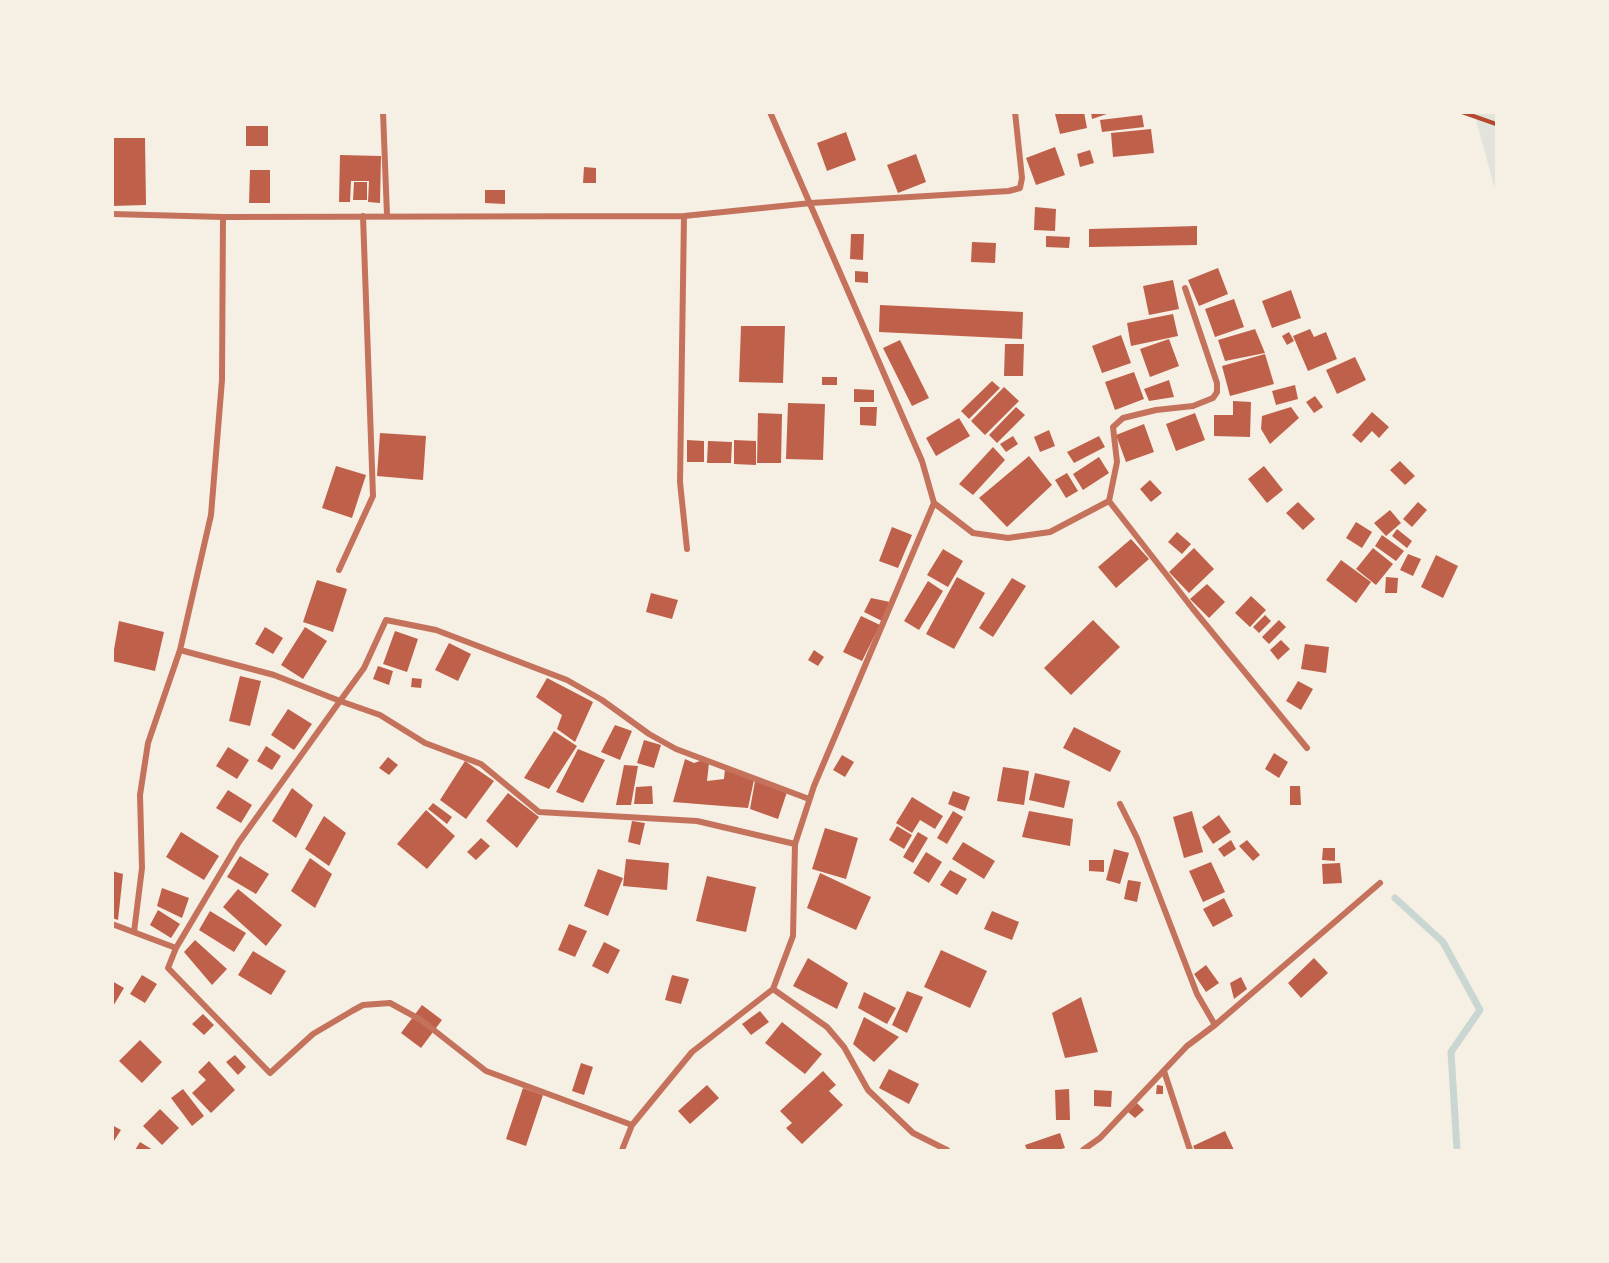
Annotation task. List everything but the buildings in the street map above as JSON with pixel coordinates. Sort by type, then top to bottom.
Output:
[{"type":"street","points":[[383,112],[387,215]]},
{"type":"street","points":[[771,112],[922,461],[934,503],[973,533],[1008,538],[1050,532],[1109,501]]},
{"type":"street","points":[[112,214],[223,217],[684,216],[811,203],[1020,188],[1015,112]]},
{"type":"street","points":[[339,570],[373,495],[363,216]]},
{"type":"street","points":[[684,216],[680,482],[687,549]]},
{"type":"street","points":[[134,932],[142,868],[140,795],[148,743],[180,650],[211,515],[217,464],[222,380],[223,217]]},
{"type":"street","points":[[1185,288],[1217,383],[1217,392],[1213,399],[1193,406],[1156,410],[1123,418],[1113,427],[1117,462],[1109,501],[1193,609],[1307,748]]},
{"type":"street","points":[[622,1150],[632,1125],[692,1052],[773,989],[793,936],[795,844],[809,799],[934,503]]},
{"type":"street","points":[[632,1125],[486,1071],[421,1020],[390,1003],[363,1005],[352,1011],[313,1034],[270,1073],[168,968],[176,948],[239,842],[364,668],[386,620],[436,630],[567,680],[602,700],[649,734],[676,749],[809,799]]},
{"type":"street","points":[[180,650],[274,675],[380,715],[425,744],[481,764],[539,812],[697,821],[795,844]]},
{"type":"street","points":[[1120,804],[1137,838],[1197,994],[1215,1025]]},
{"type":"street","points":[[1083,1150],[1100,1138],[1187,1046],[1215,1025],[1380,883]]},
{"type":"street","points":[[112,924],[176,948]]},
{"type":"street","points":[[773,989],[827,1028],[844,1047],[868,1090],[913,1133],[947,1150]]},
{"type":"street","points":[[1164,1071],[1190,1150]]},
{"type":"path","points":[[1462,112],[1497,124]]},
{"type":"shaded area","points":[[1474,113],[1496,113],[1496,193]]},
{"type":"waterway","points":[[1395,898],[1443,942],[1480,1010],[1451,1052],[1457,1150]]}]
